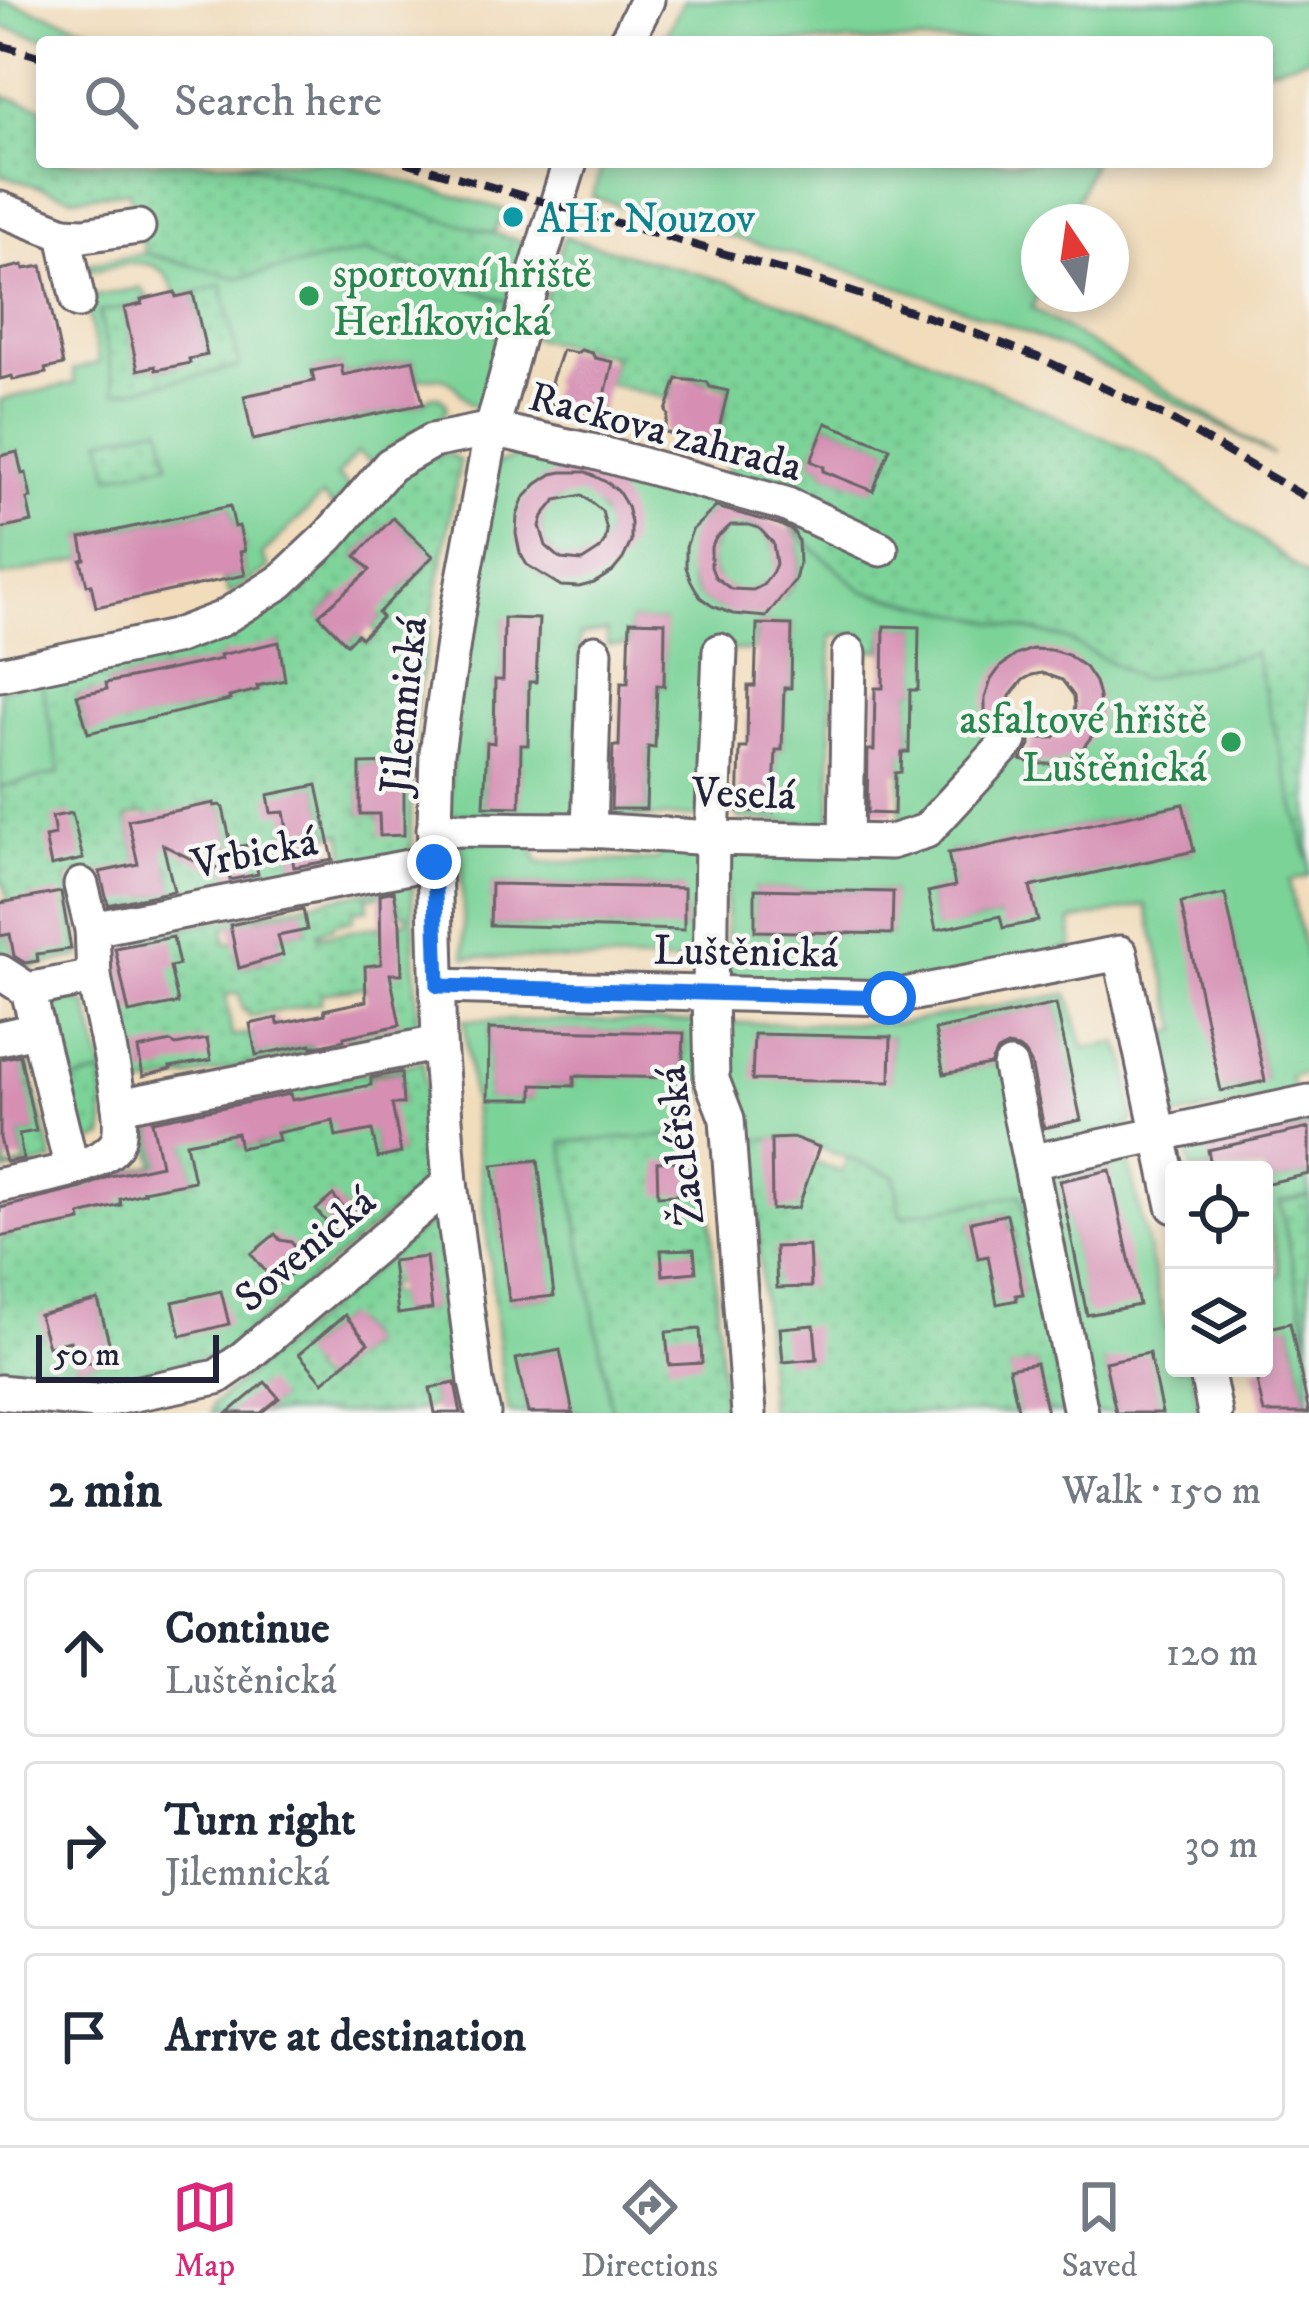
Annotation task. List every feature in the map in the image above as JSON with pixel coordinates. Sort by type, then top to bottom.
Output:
[{"type":"street","points":[[629,36],[647,0]]},
{"type":"street","name":"Jilemnická","points":[[483,1413],[450,1184],[440,1043],[434,845],[437,753],[492,429],[569,168]]},
{"type":"street","points":[[0,209],[64,234],[138,227]]},
{"type":"street","points":[[64,234],[78,301]]},
{"type":"street","points":[[1,671],[174,637],[221,619],[280,583],[329,536],[390,465],[432,441],[492,429]]},
{"type":"street","name":"Rackova zahrada","points":[[492,429],[785,504],[881,549]]},
{"type":"street","name":"Žacléřská","points":[[720,651],[712,838],[712,1080],[728,1119],[749,1413]]},
{"type":"street","points":[[590,830],[595,652]]},
{"type":"street","points":[[845,840],[849,653]]},
{"type":"street","name":"Veselá","points":[[434,845],[590,830],[891,842],[926,831],[1010,740]]},
{"type":"street","name":"Vrbická","points":[[92,929],[434,845]]},
{"type":"street","points":[[0,1185],[101,1157],[116,1146],[121,1130],[94,977],[92,929],[81,885]]},
{"type":"street","name":"Luštěnická","points":[[438,986],[889,998],[1120,953],[1160,1135]]},
{"type":"street","points":[[72,1168],[36,1030],[14,981],[94,977]]},
{"type":"street","points":[[0,1038],[36,1030]]},
{"type":"street","points":[[119,1106],[440,1043]]},
{"type":"street","points":[[1010,1067],[1081,1413]]},
{"type":"street","points":[[1030,1162],[1309,1102]]},
{"type":"street","points":[[1160,1135],[1165,1161]]},
{"type":"street","name":"Sovenická","points":[[0,1392],[95,1402],[217,1378],[450,1184]]},
{"type":"street","points":[[1208,1377],[1215,1413]]},
{"type":"green space","points":[[0,0],[113,36],[36,36],[0,26]]},
{"type":"green space","points":[[684,0],[1309,0],[1309,57],[1273,67],[1273,36],[665,36]]},
{"type":"green space","points":[[0,95],[36,105],[36,168],[259,168],[535,245],[512,303],[367,251],[237,278],[145,253],[129,191],[75,198],[0,175]]},
{"type":"green space","points":[[259,168],[358,168],[505,210],[493,234]]},
{"type":"green space","points":[[601,168],[1090,168],[1076,204],[1021,204],[1021,312],[1039,312],[1273,455],[1045,340],[820,262],[592,197]]},
{"type":"green space","points":[[564,237],[728,282],[923,356],[1159,463],[1309,577],[1309,862],[1255,653],[1141,679],[1066,639],[863,591],[802,539],[798,514],[738,495],[719,444],[729,387],[675,373],[669,399],[608,384],[614,356],[533,338]],"holes":[[[826,423],[889,448],[873,490],[824,472],[824,467],[812,461]]]},
{"type":"green space","points":[[367,251],[512,303],[485,402],[471,405],[444,379],[418,379],[413,360],[343,375],[340,365],[312,371],[314,381],[254,440],[422,404],[432,396],[446,403],[447,409],[437,425],[411,434],[370,462],[357,452],[337,476],[350,488],[333,507],[322,496],[262,555],[269,568],[229,594],[223,580],[245,574],[240,552],[245,550],[230,506],[82,537],[85,559],[0,577],[0,529],[32,521],[26,473],[22,474],[16,453],[0,456],[0,400],[75,383],[73,370],[99,363],[85,298],[141,288],[148,297],[142,304],[99,313],[116,393],[239,367],[222,286],[176,297],[163,272],[154,266],[131,263],[92,271],[84,265],[145,253],[238,277]]},
{"type":"green space","points":[[222,285],[239,367],[116,393],[99,312],[124,308],[138,370],[189,363],[189,359],[207,355],[193,293]]},
{"type":"green space","points":[[161,426],[169,463],[110,476],[102,439]]},
{"type":"green space","points":[[449,454],[460,461],[417,702],[411,853],[284,876],[276,871],[268,879],[103,914],[92,874],[67,877],[81,956],[13,971],[0,963],[0,936],[10,935],[16,965],[37,961],[0,903],[8,901],[4,883],[0,883],[0,787],[60,773],[41,680],[187,646],[429,456]],"holes":[[[393,518],[433,556],[400,590],[356,556]],[[338,596],[382,617],[372,627],[378,633],[367,644],[357,634],[347,643],[319,616]],[[279,643],[284,680],[229,700],[87,732],[77,695],[108,691],[107,683]],[[403,763],[379,819],[375,814],[360,814],[360,764]],[[317,786],[328,835],[342,833],[346,857],[294,867],[290,844],[300,842],[303,789]],[[213,801],[223,808],[232,848],[240,846],[242,853],[231,880],[227,866],[213,869],[199,804]],[[144,813],[153,866],[168,864],[174,891],[146,897],[127,817]]]},
{"type":"green space","points":[[527,454],[683,487],[700,502],[743,493],[789,516],[802,539],[1066,639],[1141,679],[1255,653],[1309,862],[1309,876],[1289,881],[1309,969],[1309,1072],[1290,1076],[1295,1093],[1171,1118],[1152,1036],[1179,1030],[1146,905],[1071,921],[1072,947],[920,984],[739,984],[727,975],[729,856],[743,845],[908,845],[900,814],[902,752],[909,751],[910,690],[918,689],[918,627],[884,626],[882,650],[862,650],[861,634],[831,636],[831,824],[738,819],[738,811],[773,812],[784,688],[791,688],[792,625],[758,624],[753,650],[708,650],[701,817],[613,817],[611,809],[647,809],[648,747],[655,747],[657,685],[664,685],[664,622],[630,621],[629,645],[607,645],[607,631],[580,635],[577,819],[448,814],[458,685],[495,464]],"holes":[[[578,472],[565,496],[542,518],[546,544],[566,560],[580,561],[599,550],[607,526],[595,501],[595,476],[610,485],[611,572],[559,582],[531,566],[543,480]],[[735,503],[790,524],[800,556],[796,579],[783,596],[765,607],[745,612],[706,602],[694,589],[689,569],[691,544],[700,523],[711,511],[725,530],[716,541],[711,564],[721,583],[742,591],[766,583],[776,563],[771,542],[752,527],[738,524]],[[504,619],[538,620],[536,681],[529,682],[528,744],[521,745],[519,807],[484,805],[486,743],[494,743],[495,681],[503,680]],[[1002,667],[1088,673],[1060,761],[1034,763],[1017,758],[992,733],[986,716]],[[1183,804],[1193,851],[1030,887],[1037,921],[1000,916],[936,929],[928,893],[955,886],[949,853],[974,848],[982,881],[995,845]],[[755,889],[892,892],[891,934],[755,931]],[[1224,894],[1265,1080],[1222,1090]]]},
{"type":"green space","points":[[41,680],[61,773],[0,787],[0,689]]},
{"type":"green space","points":[[460,840],[531,843],[538,863],[656,860],[673,842],[699,845],[704,963],[465,957]],"holes":[[[492,884],[683,888],[684,929],[491,925]]]},
{"type":"green space","points":[[412,883],[418,1029],[345,1045],[344,1037],[371,1002],[364,987],[321,994],[321,1003],[249,1017],[239,993],[226,995],[232,1037],[252,1033],[256,1055],[311,1044],[313,1051],[137,1088],[107,942]],"holes":[[[394,893],[399,914],[407,913],[407,921],[319,937],[318,932],[333,924],[353,920],[353,911],[368,909],[367,898]],[[302,910],[307,930],[278,936],[282,955],[239,967],[236,956],[244,954],[241,941],[226,943],[224,929]]]},
{"type":"green space","points":[[1068,994],[1084,1048],[1118,1043],[1127,1063],[1133,1119],[1122,1132],[1165,1324],[1165,1377],[1193,1377],[1200,1413],[1162,1413],[1105,1363],[1116,1413],[1066,1413],[1021,1196],[900,1216],[895,1176],[794,1138],[753,1140],[738,1089],[721,1076],[721,1023],[895,1024]],"holes":[[[1056,1004],[1081,1120],[1037,1129],[1021,1058],[945,1074],[936,1031]],[[754,1034],[891,1037],[890,1081]],[[1110,1171],[1088,1314],[1060,1182]]]},
{"type":"green space","points":[[59,1000],[87,1005],[104,1074],[57,1085],[50,1020]]},
{"type":"green space","points":[[464,1020],[705,1022],[700,1134],[563,1143],[612,1413],[573,1413],[559,1350],[517,1359],[528,1413],[509,1413]],"holes":[[[489,1029],[684,1034],[683,1077],[574,1076],[573,1086],[533,1085],[532,1099],[488,1098]],[[538,1160],[553,1296],[510,1301],[493,1166]]]},
{"type":"green space","points":[[24,1047],[53,1161],[0,1173],[0,1122],[7,1169],[25,1165],[19,1134],[35,1131],[20,1056],[0,1059],[0,1052]]},
{"type":"green space","points":[[423,1062],[432,1178],[222,1354],[92,1384],[0,1375],[0,1238],[11,1236],[0,1199],[155,1165],[144,1116]],"holes":[[[401,1072],[403,1103],[383,1105],[400,1153],[378,1158],[365,1091],[371,1089],[371,1075]],[[289,1092],[297,1128],[277,1133],[278,1140],[240,1148],[226,1105]],[[181,1118],[194,1181],[165,1186],[152,1122]],[[98,1300],[112,1357],[77,1366],[66,1325],[76,1322],[73,1306]]]},
{"type":"green space","points":[[104,1074],[104,1137],[89,1143],[74,1133],[57,1085]]},
{"type":"green space","points":[[1309,1111],[1309,1128],[1209,1150],[1211,1161],[1190,1161],[1184,1139]]},
{"type":"green space","points":[[700,1134],[724,1413],[612,1413],[563,1142]]},
{"type":"green space","points":[[771,1139],[812,1166],[814,1162],[842,1172],[848,1158],[895,1176],[901,1216],[1021,1195],[1066,1413],[1047,1413],[1036,1363],[1010,1369],[1019,1413],[769,1413],[753,1140]],"holes":[[[1007,1214],[1017,1238],[1013,1240],[1022,1293],[1010,1301],[988,1256],[978,1258],[971,1222]]]},
{"type":"green space","points":[[1309,1174],[1309,1196],[1280,1203],[1309,1342],[1309,1413],[1291,1324],[1273,1327],[1273,1276],[1280,1274],[1273,1241],[1273,1182]]},
{"type":"green space","points":[[1309,1196],[1309,1342],[1280,1202]]},
{"type":"green space","points":[[436,1218],[456,1383],[430,1388],[433,1406],[405,1413],[261,1413],[279,1398],[231,1413],[211,1413],[213,1404]],"holes":[[[426,1257],[432,1309],[398,1313],[396,1294],[388,1294],[387,1285],[395,1284]],[[344,1316],[368,1344],[321,1383],[300,1353]]]},
{"type":"building","points":[[23,265],[24,269],[42,266],[63,365],[45,369],[46,373],[0,379],[0,270]]},
{"type":"building","points":[[175,292],[176,297],[193,293],[207,355],[189,359],[190,363],[138,370],[124,308]]},
{"type":"building","points":[[562,350],[581,350],[613,362],[600,416],[549,403]]},
{"type":"building","points":[[413,360],[423,404],[253,440],[244,396],[314,381],[312,371],[341,365],[343,375]]},
{"type":"building","points":[[677,379],[707,382],[728,391],[715,445],[664,432]]},
{"type":"building","points":[[826,423],[890,448],[873,491],[823,471],[824,467],[811,461]]},
{"type":"building","points":[[17,452],[22,474],[26,473],[32,522],[0,529],[0,456]]},
{"type":"building","points":[[586,472],[618,491],[627,506],[631,542],[613,571],[594,583],[561,586],[527,565],[520,553],[517,516],[523,499],[552,474]],"holes":[[[582,495],[602,511],[605,541],[582,561],[561,559],[546,546],[540,526],[556,500]]]},
{"type":"building","points":[[230,506],[245,551],[240,552],[245,575],[96,607],[81,560],[85,559],[81,538]]},
{"type":"building","points":[[716,507],[793,531],[799,564],[795,580],[766,617],[733,614],[712,606],[700,597],[686,567],[692,530]],"holes":[[[731,525],[749,525],[773,543],[776,564],[763,585],[753,590],[731,589],[715,577],[711,547]]]},
{"type":"building","points":[[393,518],[433,556],[378,613],[382,617],[361,638],[357,634],[347,644],[319,615],[370,570],[356,556]]},
{"type":"building","points":[[504,618],[539,619],[536,682],[529,682],[528,745],[521,745],[520,807],[484,806],[487,742],[494,743],[495,680],[503,680]]},
{"type":"building","points":[[630,621],[665,622],[664,686],[657,685],[646,809],[611,809],[613,746],[619,746],[621,683],[628,683]]},
{"type":"building","points":[[757,624],[792,625],[791,688],[784,688],[773,812],[738,811],[740,748],[747,748],[748,686],[755,686]]},
{"type":"building","points":[[884,626],[919,627],[918,690],[910,690],[909,752],[902,752],[901,772],[895,773],[894,814],[867,813],[868,750],[874,750],[875,688],[883,688]]},
{"type":"building","points":[[279,642],[285,680],[257,686],[258,690],[230,700],[88,733],[77,695],[107,689],[106,683]]},
{"type":"building","points":[[1032,649],[1068,655],[1085,667],[1099,697],[1094,733],[1083,748],[1053,764],[1021,760],[1030,738],[1053,738],[1069,726],[1074,696],[1062,680],[1042,673],[1032,675],[1010,696],[1012,719],[990,730],[985,716],[991,680],[1001,666]]},
{"type":"building","points":[[404,763],[404,835],[380,836],[379,814],[360,814],[360,764]]},
{"type":"building","points":[[317,785],[333,860],[294,867],[284,812],[271,813],[268,795]]},
{"type":"building","points":[[214,803],[223,808],[232,848],[252,844],[258,874],[230,880],[227,866],[211,869],[163,845],[174,891],[108,905],[100,872],[138,864],[128,820]]},
{"type":"building","points":[[1183,804],[1194,851],[1030,887],[1038,921],[1003,928],[1000,916],[936,930],[928,892],[955,886],[948,853]]},
{"type":"building","points":[[72,813],[83,859],[51,866],[45,837],[55,835],[52,817]]},
{"type":"building","points":[[491,884],[684,888],[684,930],[490,925]]},
{"type":"building","points":[[755,889],[893,892],[892,934],[755,931]]},
{"type":"building","points":[[394,891],[402,974],[390,974],[400,1025],[256,1055],[250,1024],[277,1018],[278,1024],[366,1001],[365,966],[381,964],[380,894]]},
{"type":"building","points":[[61,892],[71,949],[37,954],[38,961],[25,963],[14,956],[10,934],[0,936],[0,903]]},
{"type":"building","points":[[1225,894],[1265,1081],[1221,1091],[1181,903]]},
{"type":"building","points":[[303,909],[307,930],[278,936],[283,955],[239,968],[230,925]]},
{"type":"building","points":[[173,937],[179,965],[170,967],[178,1003],[129,1013],[115,948]]},
{"type":"building","points":[[1056,1004],[1081,1120],[1044,1128],[1031,1063],[1018,1048],[997,1051],[990,1065],[944,1074],[935,1030]]},
{"type":"building","points":[[489,1029],[684,1033],[682,1078],[574,1076],[574,1086],[533,1085],[533,1099],[488,1099]]},
{"type":"building","points":[[754,1034],[891,1037],[890,1082],[752,1080]]},
{"type":"building","points":[[207,1039],[211,1060],[143,1076],[138,1049]]},
{"type":"building","points":[[20,1055],[36,1131],[19,1134],[23,1159],[6,1162],[0,1138],[0,1059]]},
{"type":"building","points":[[401,1072],[403,1104],[392,1104],[401,1153],[378,1158],[372,1130],[336,1137],[333,1121],[277,1133],[279,1140],[240,1148],[237,1133],[186,1143],[194,1181],[120,1199],[121,1205],[80,1215],[81,1221],[0,1237],[0,1208],[161,1165],[152,1121],[290,1094],[292,1100],[371,1085],[371,1078]]},
{"type":"building","points":[[1309,1128],[1309,1174],[1273,1182],[1273,1161],[1210,1161],[1208,1150]]},
{"type":"building","points":[[795,1138],[819,1147],[798,1208],[772,1210],[771,1139]]},
{"type":"building","points":[[538,1160],[554,1296],[509,1301],[493,1165]]},
{"type":"building","points":[[690,1161],[692,1194],[658,1196],[657,1162]]},
{"type":"building","points":[[1110,1170],[1139,1305],[1087,1315],[1060,1181]]},
{"type":"building","points":[[333,1195],[354,1221],[337,1235],[316,1210]]},
{"type":"building","points":[[1007,1214],[1023,1294],[997,1304],[988,1256],[978,1258],[971,1222]]},
{"type":"building","points":[[275,1234],[291,1242],[303,1264],[277,1285],[251,1254]]},
{"type":"building","points":[[809,1246],[811,1287],[777,1288],[775,1247]]},
{"type":"building","points":[[694,1249],[696,1272],[663,1275],[661,1250]]},
{"type":"building","points":[[426,1257],[432,1309],[398,1314],[392,1261]]},
{"type":"building","points":[[221,1291],[229,1324],[181,1336],[173,1302]]},
{"type":"building","points":[[98,1300],[113,1357],[77,1366],[70,1341],[48,1346],[39,1315]]},
{"type":"building","points":[[345,1315],[368,1343],[323,1382],[299,1354]]},
{"type":"building","points":[[1290,1323],[1309,1413],[1264,1413],[1256,1377],[1273,1377],[1273,1327]]},
{"type":"building","points":[[814,1325],[817,1359],[783,1362],[780,1328]]},
{"type":"building","points":[[700,1329],[702,1363],[669,1365],[666,1332]]},
{"type":"building","points":[[560,1350],[573,1413],[528,1413],[516,1359]]},
{"type":"building","points":[[1149,1353],[1162,1413],[1116,1413],[1105,1362]]},
{"type":"building","points":[[1036,1363],[1047,1413],[1019,1413],[1009,1368]]},
{"type":"building","points":[[265,1382],[279,1398],[261,1413],[228,1413]]},
{"type":"building","points":[[455,1383],[461,1413],[435,1413],[430,1388]]},
{"type":"railway","points":[[0,45],[36,55]]},
{"type":"railway","points":[[426,168],[816,280],[967,330],[1040,358],[1168,418],[1309,499]]},
{"type":"place","name":"AHr Nouzov","points":[[513,217]]},
{"type":"place","name":"sportovní hřiště Herlíkovická","points":[[309,296]]},
{"type":"place","name":"asfaltové hřiště Luštěnická","points":[[1231,742]]},
{"type":"route","points":[[434,862],[438,986],[889,998]]}]
